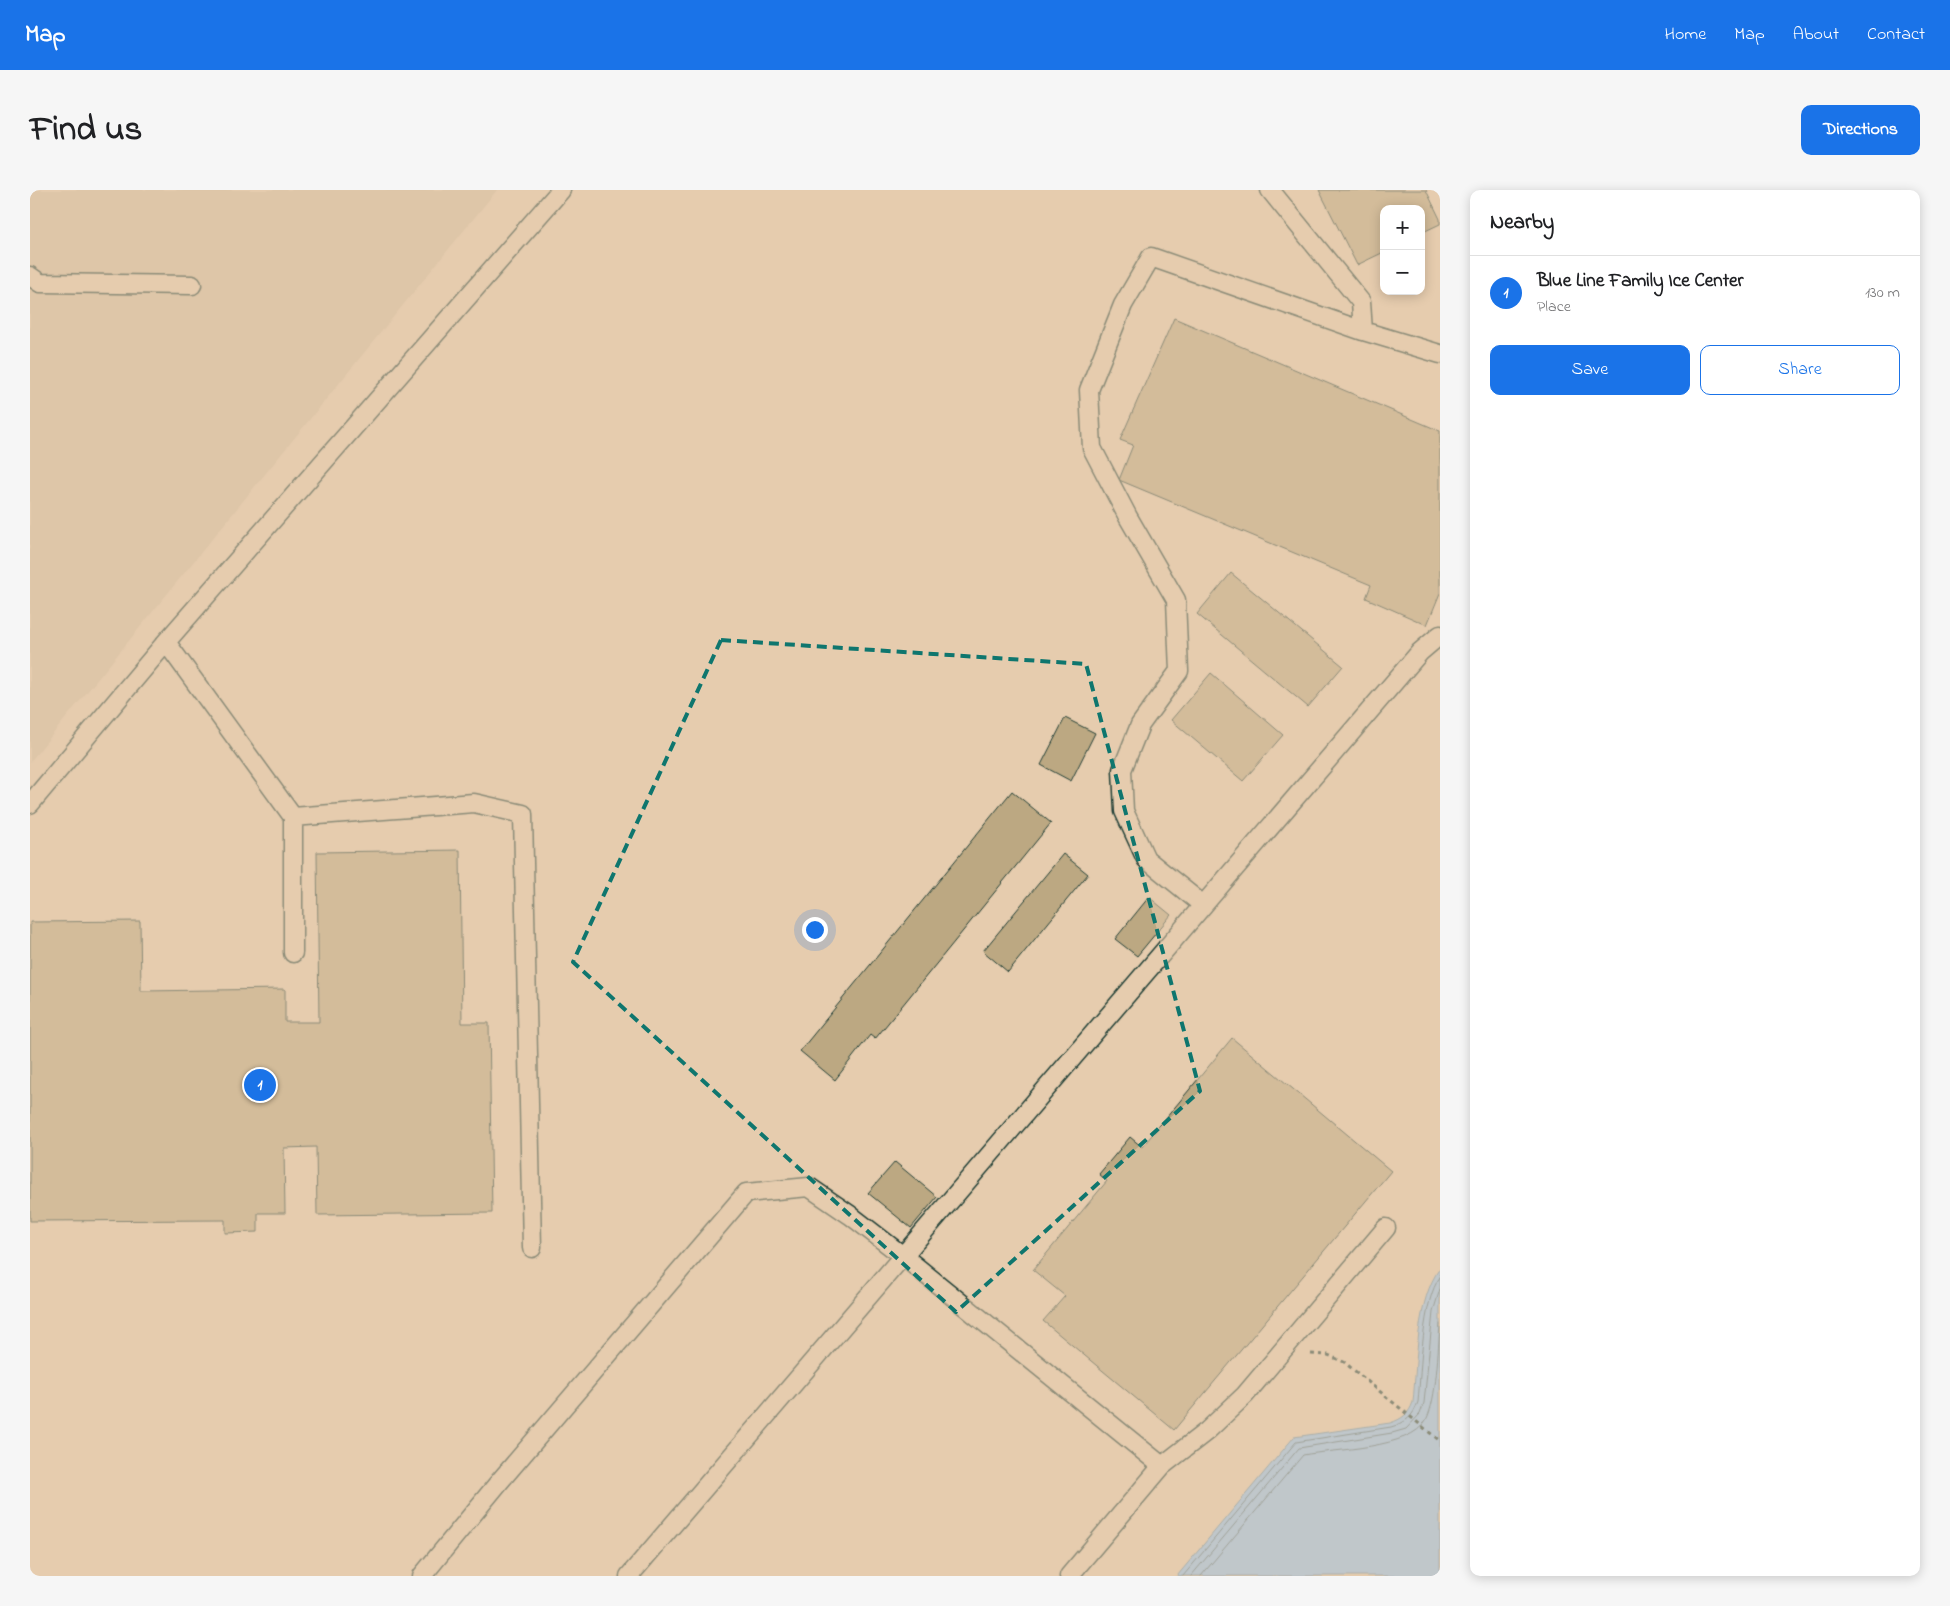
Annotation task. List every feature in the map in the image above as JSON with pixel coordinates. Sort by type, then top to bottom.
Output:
[{"type":"lane","points":[[30,804],[166,642],[561,190]]},
{"type":"lane","points":[[1270,190],[1361,302],[1363,331]]},
{"type":"lane","points":[[1204,905],[1146,858],[1124,811],[1122,770],[1140,724],[1179,671],[1176,600],[1128,517],[1092,448],[1089,390],[1123,305],[1151,257],[1363,331],[1440,354]]},
{"type":"lane","points":[[30,276],[40,283],[192,285]]},
{"type":"lane","points":[[631,1575],[1420,652],[1440,635]]},
{"type":"lane","points":[[166,642],[293,817],[293,953]]},
{"type":"lane","points":[[293,817],[474,803],[523,814],[532,1248]]},
{"type":"lane","points":[[422,1576],[500,1480],[746,1193],[809,1187],[850,1215],[903,1256],[1162,1466]]},
{"type":"lane","points":[[1069,1576],[1162,1466],[1207,1431],[1244,1395],[1386,1228]]},
{"type":"path","points":[[1308,1354],[1328,1355],[1344,1362],[1440,1441]]},
{"type":"highlighted area","points":[[721,640],[1086,664],[1200,1091],[956,1312],[573,962]]},
{"type":"shaded area","points":[[30,190],[497,190],[30,762]]},
{"type":"water","points":[[1440,1268],[1440,1576],[1177,1576],[1294,1437],[1390,1423],[1407,1413],[1413,1402],[1422,1314],[1432,1281]]},
{"type":"building","points":[[1319,190],[1426,190],[1440,219],[1440,224],[1425,231],[1425,205],[1380,205],[1380,254],[1357,265]]},
{"type":"building","points":[[1174,318],[1440,431],[1440,593],[1427,625],[1366,598],[1371,585],[1119,480],[1133,445],[1120,440]]},
{"type":"building","points":[[1231,573],[1343,666],[1308,707],[1197,614]]},
{"type":"building","points":[[1211,673],[1283,735],[1243,781],[1171,720]]},
{"type":"building","points":[[1065,718],[1095,733],[1071,781],[1041,765]]},
{"type":"building","points":[[1012,791],[1051,823],[875,1039],[870,1035],[835,1080],[800,1051]]},
{"type":"building","points":[[460,850],[462,1023],[489,1023],[492,1213],[317,1215],[316,1147],[284,1148],[285,1213],[258,1213],[258,1232],[225,1233],[225,1220],[30,1221],[30,922],[140,921],[141,991],[285,989],[285,1022],[319,1022],[317,852]]},
{"type":"building","points":[[1063,854],[1088,874],[1008,972],[983,951]]},
{"type":"building","points":[[1149,897],[1171,915],[1137,956],[1115,939]]},
{"type":"building","points":[[1232,1038],[1391,1171],[1174,1430],[1043,1321],[1065,1296],[1033,1270],[1107,1181],[1099,1174],[1130,1137],[1142,1147]]},
{"type":"building","points":[[895,1162],[937,1197],[911,1228],[868,1193]]},
{"type":"place","name":"Blue Line Family Ice Center","points":[[260,1085]]}]
